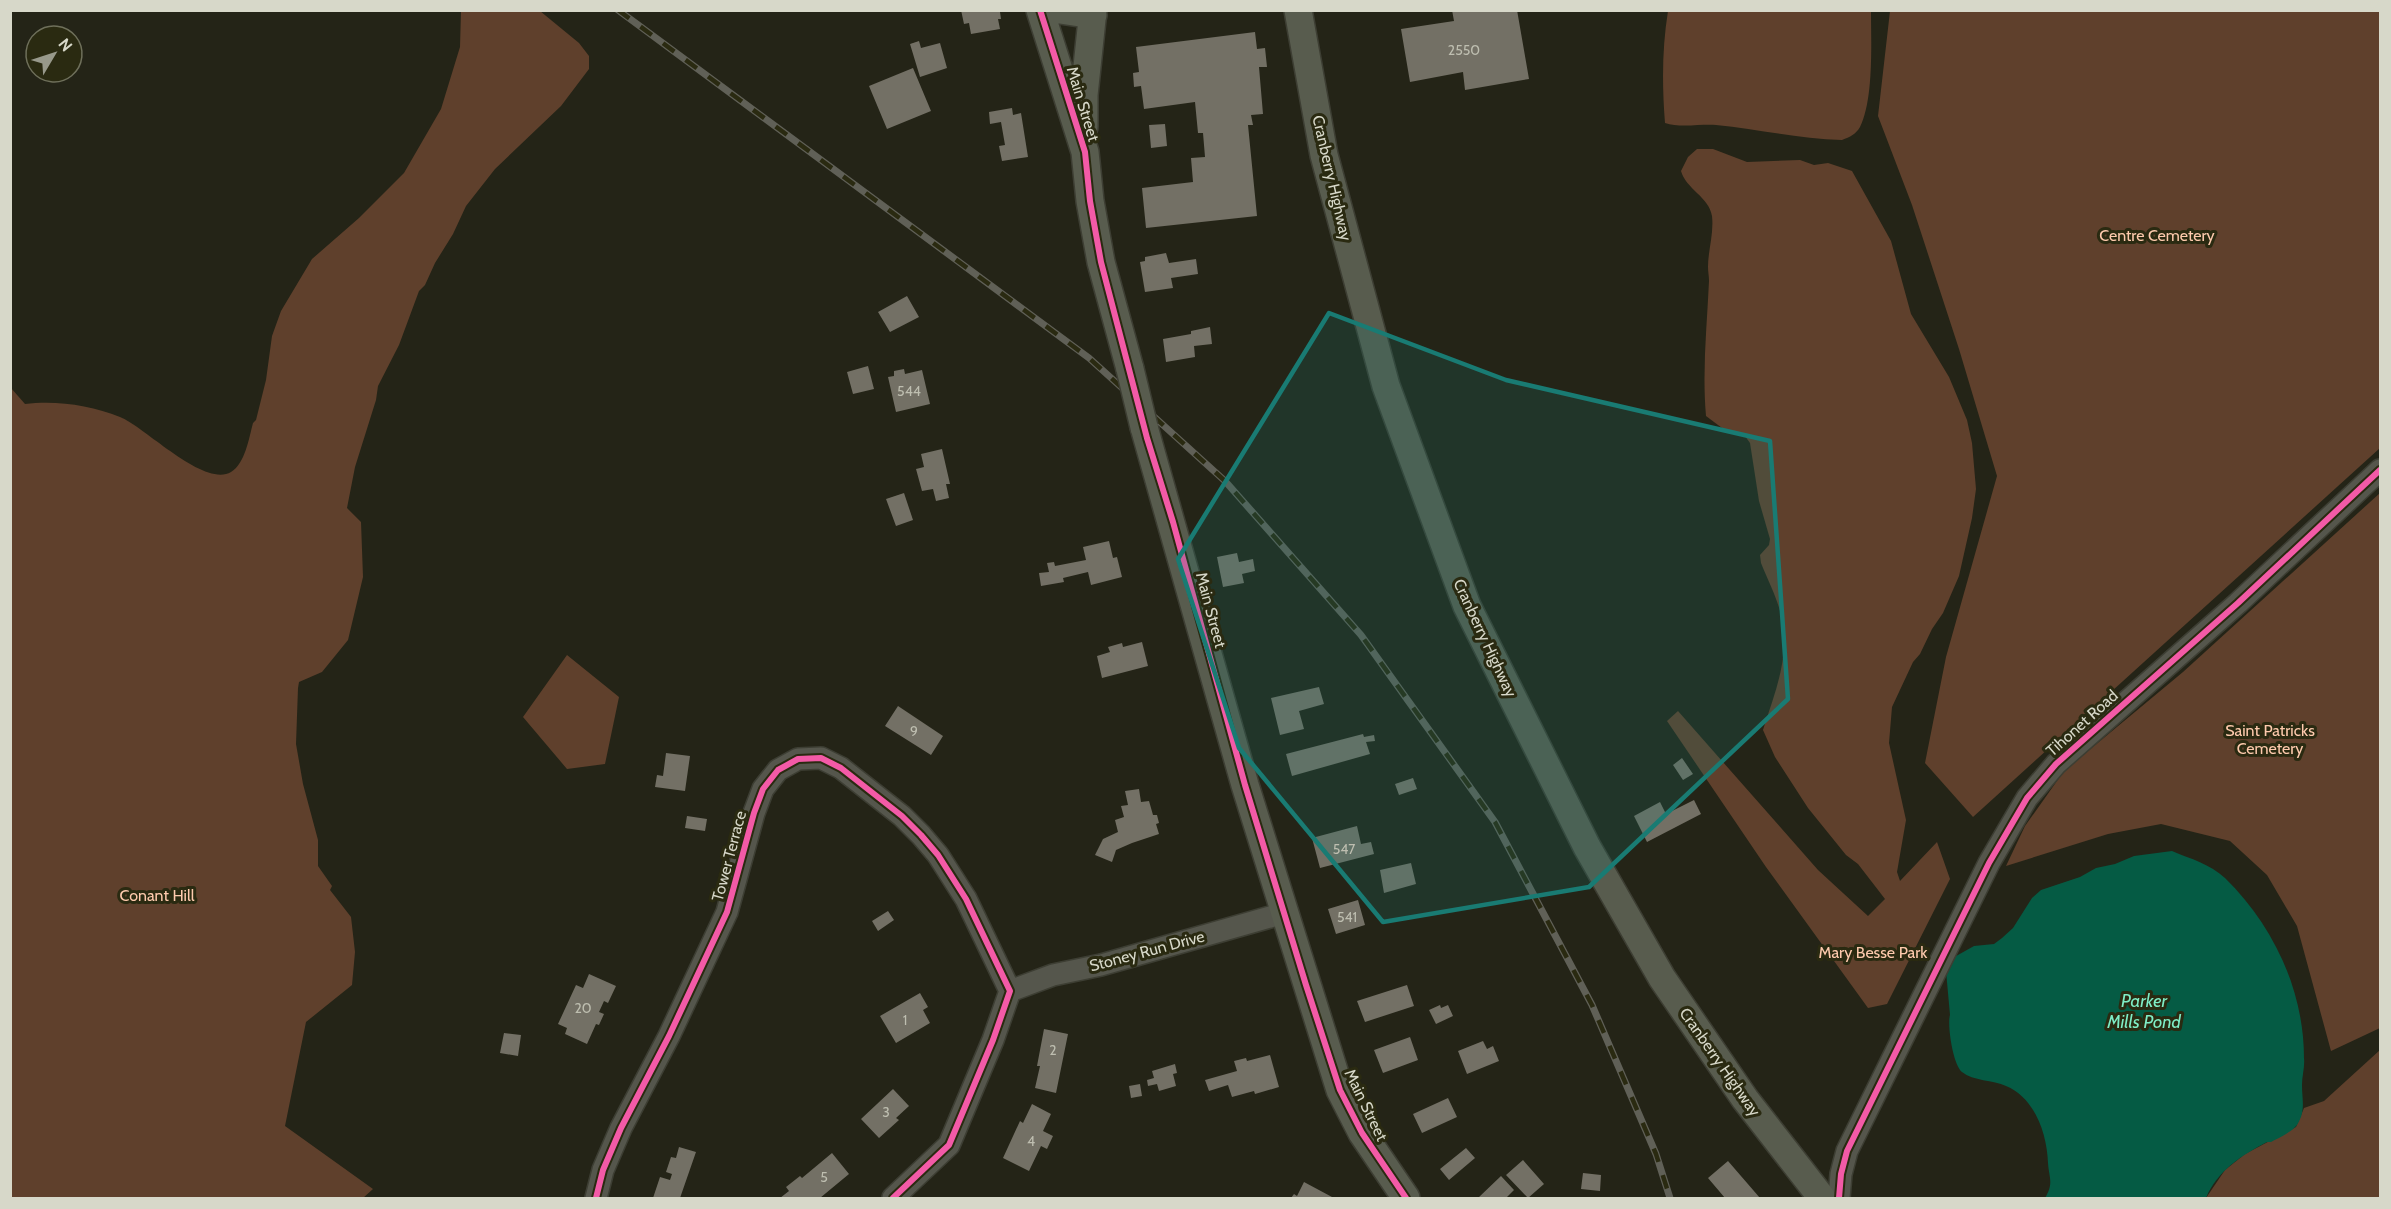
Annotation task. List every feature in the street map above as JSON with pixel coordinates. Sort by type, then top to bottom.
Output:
[{"type":"main road","name":"Main Street","points":[[1040,10],[1084,152],[1101,262],[1144,427],[1245,785],[1284,913],[1340,1090],[1362,1133],[1406,1198]]},
{"type":"main road","points":[[1060,10],[1093,13],[1084,95],[1084,152]]},
{"type":"main road","name":"Cranberry Highway","points":[[1298,10],[1324,155],[1386,386],[1467,606],[1571,816],[1644,948],[1694,1027],[1745,1099],[1822,1198]]},
{"type":"street","name":"Tihonet Road","points":[[1839,1198],[1841,1174],[1847,1151],[1989,863],[2027,798],[2056,764],[2238,603],[2380,470]]},
{"type":"street","name":"Tower Terrace","points":[[596,1198],[603,1170],[621,1128],[669,1036],[727,912],[754,813],[764,789],[778,770],[798,759],[821,758],[841,768],[902,816],[921,835],[938,855],[966,899],[1010,991]]},
{"type":"street","name":"Stoney Run Drive","points":[[1010,991],[1053,975],[1101,965],[1284,913]]},
{"type":"street","points":[[893,1198],[949,1145],[993,1040],[1010,991]]},
{"type":"highlighted area","points":[[1329,313],[1506,380],[1770,441],[1788,699],[1589,887],[1383,922],[1239,748],[1178,559]]},
{"type":"green space","name":"Conant Hill","points":[[461,11],[540,11],[579,43],[589,56],[589,69],[561,106],[495,169],[466,206],[425,285],[419,291],[399,345],[378,386],[376,400],[355,467],[347,508],[361,522],[363,577],[348,640],[322,672],[299,682],[296,744],[303,784],[318,840],[318,866],[332,886],[330,890],[351,917],[355,952],[352,985],[306,1022],[285,1126],[373,1189],[363,1198],[11,1198],[11,388],[25,404],[73,404],[120,417],[206,472],[220,475],[236,468],[243,457],[253,423],[256,420],[266,380],[272,336],[281,311],[312,259],[359,218],[404,173],[441,109],[460,47]]},
{"type":"green space","points":[[1668,11],[1871,11],[1870,86],[1868,101],[1857,132],[1842,140],[1716,125],[1683,126],[1665,123],[1663,67]]},
{"type":"green space","name":"Centre Cemetery","points":[[1890,11],[2380,11],[2380,448],[1973,817],[1925,763],[1946,657],[1997,476],[1912,205],[1878,116]]},
{"type":"green space","name":"Mary Besse Park","points":[[1697,149],[1713,149],[1747,162],[1800,160],[1814,165],[1828,163],[1852,171],[1891,241],[1911,314],[1949,377],[1967,420],[1972,443],[1976,489],[1959,576],[1943,613],[1913,662],[1892,707],[1889,743],[1906,820],[1897,872],[1900,881],[1937,842],[1950,879],[1887,1004],[1868,1008],[1766,867],[1667,721],[1678,711],[1818,870],[1868,916],[1885,899],[1858,864],[1846,855],[1808,808],[1775,757],[1763,730],[1780,676],[1784,634],[1778,606],[1761,563],[1760,555],[1769,545],[1770,539],[1759,501],[1750,443],[1745,436],[1726,431],[1706,416],[1708,261],[1712,216],[1707,203],[1688,183],[1681,171],[1688,157]]},
{"type":"green space","name":"Saint Patricks Cemetery","points":[[2380,493],[2380,1028],[2331,1051],[2297,926],[2267,875],[2230,841],[2161,824],[2108,834],[2006,866],[2025,826],[2064,771],[2183,672]]},
{"type":"green space","points":[[567,655],[619,697],[605,764],[567,769],[523,717]]},
{"type":"green space","points":[[2380,1050],[2380,1198],[2206,1198],[2225,1170],[2245,1154],[2296,1127],[2304,1108],[2324,1101]]},
{"type":"water","name":"Parker Mills Pond","points":[[2172,851],[2207,865],[2225,878],[2258,916],[2282,960],[2292,984],[2303,1033],[2302,1115],[2295,1128],[2258,1147],[2231,1165],[2217,1180],[2206,1198],[2045,1198],[2050,1184],[2047,1152],[2042,1129],[2032,1108],[2025,1099],[2006,1086],[1977,1079],[1962,1072],[1956,1062],[1949,1027],[1946,971],[1949,960],[1974,946],[1994,944],[2002,938],[2013,928],[2032,898],[2041,890],[2134,856]]},
{"type":"building","points":[[961,10],[1000,12],[1001,19],[998,19],[1000,29],[971,34],[969,23],[964,24]]},
{"type":"building","points":[[1452,10],[1517,10],[1529,79],[1465,90],[1463,72],[1410,82],[1401,29],[1454,21]]},
{"type":"building","points":[[1255,32],[1257,49],[1265,48],[1267,67],[1259,67],[1263,114],[1251,115],[1253,125],[1248,125],[1257,216],[1146,228],[1142,188],[1193,182],[1191,158],[1205,157],[1203,133],[1198,133],[1195,102],[1144,109],[1141,86],[1134,87],[1133,73],[1139,72],[1136,47]]},
{"type":"building","points":[[919,41],[921,48],[940,43],[947,68],[920,77],[910,44]]},
{"type":"building","points":[[913,68],[931,111],[887,129],[869,86]]},
{"type":"building","points":[[1012,108],[1013,115],[1021,113],[1028,157],[1002,161],[999,146],[1005,145],[1001,122],[990,124],[989,112]]},
{"type":"building","points":[[1165,124],[1167,146],[1151,148],[1149,125]]},
{"type":"building","points":[[1166,253],[1169,263],[1196,259],[1198,274],[1171,278],[1173,288],[1145,292],[1140,262],[1145,261],[1145,257]]},
{"type":"building","points":[[907,296],[919,317],[890,332],[878,312]]},
{"type":"building","points":[[1210,327],[1212,344],[1194,346],[1195,357],[1166,362],[1163,339],[1191,334],[1191,331]]},
{"type":"building","points":[[868,366],[874,389],[853,394],[847,372]]},
{"type":"building","points":[[904,369],[905,374],[922,370],[930,404],[896,412],[888,377],[894,376],[894,371]]},
{"type":"building","points":[[942,449],[950,484],[946,484],[949,498],[936,501],[933,489],[922,491],[916,469],[924,467],[921,454]]},
{"type":"building","points":[[904,493],[913,520],[896,526],[886,499]]},
{"type":"building","points":[[1109,541],[1113,558],[1117,557],[1122,577],[1091,585],[1088,572],[1063,578],[1064,582],[1041,586],[1039,573],[1049,572],[1047,563],[1054,562],[1055,566],[1086,560],[1083,547]]},
{"type":"building","points":[[1237,553],[1239,562],[1253,559],[1255,571],[1242,574],[1244,583],[1223,587],[1217,557]]},
{"type":"building","points":[[1142,642],[1148,666],[1102,678],[1097,656],[1110,652],[1108,647],[1122,643],[1123,647]]},
{"type":"building","points":[[1319,687],[1324,704],[1299,711],[1304,729],[1280,735],[1271,698]]},
{"type":"building","points":[[898,706],[943,736],[931,755],[885,726]]},
{"type":"building","points":[[1363,734],[1364,737],[1374,735],[1375,741],[1366,742],[1370,754],[1292,776],[1286,754]]},
{"type":"building","points":[[666,753],[690,756],[685,791],[655,787],[657,775],[663,776]]},
{"type":"building","points":[[1682,758],[1693,774],[1683,780],[1673,765]]},
{"type":"building","points":[[1413,778],[1417,789],[1399,795],[1395,784]]},
{"type":"building","points":[[1139,789],[1141,802],[1149,801],[1153,815],[1157,815],[1159,823],[1156,824],[1159,834],[1116,850],[1112,862],[1095,855],[1103,839],[1118,832],[1115,820],[1124,817],[1121,806],[1128,805],[1125,791]]},
{"type":"building","points":[[1694,800],[1701,814],[1647,842],[1634,816],[1660,802],[1666,814]]},
{"type":"building","points":[[687,816],[707,819],[705,831],[685,828]]},
{"type":"building","points":[[1357,826],[1361,844],[1371,842],[1374,854],[1320,868],[1312,838]]},
{"type":"building","points":[[1411,863],[1416,884],[1384,893],[1380,870]]},
{"type":"building","points":[[1358,900],[1365,925],[1336,934],[1328,909]]},
{"type":"building","points":[[888,911],[894,920],[878,931],[872,921]]},
{"type":"building","points":[[589,974],[616,986],[608,1003],[604,1001],[599,1012],[604,1014],[599,1025],[596,1024],[587,1044],[565,1034],[567,1028],[558,1024],[576,985],[583,988]]},
{"type":"building","points":[[1407,985],[1414,1006],[1365,1022],[1357,1001]]},
{"type":"building","points":[[920,993],[928,1007],[923,1010],[930,1023],[896,1043],[880,1016]]},
{"type":"building","points":[[1440,1005],[1441,1008],[1448,1005],[1453,1016],[1436,1024],[1429,1010]]},
{"type":"building","points":[[1044,1029],[1068,1034],[1056,1093],[1035,1088]]},
{"type":"building","points":[[504,1033],[521,1035],[518,1056],[500,1053]]},
{"type":"building","points":[[1410,1037],[1418,1060],[1383,1073],[1374,1050]]},
{"type":"building","points":[[1483,1041],[1487,1049],[1493,1046],[1499,1061],[1467,1074],[1458,1051]]},
{"type":"building","points":[[1270,1055],[1279,1087],[1255,1094],[1254,1091],[1232,1097],[1228,1085],[1209,1091],[1205,1080],[1237,1071],[1234,1061],[1246,1058],[1247,1061]]},
{"type":"building","points":[[1175,1064],[1177,1073],[1173,1074],[1176,1086],[1159,1091],[1157,1084],[1148,1086],[1147,1080],[1154,1078],[1152,1071]]},
{"type":"building","points":[[1140,1084],[1142,1096],[1131,1098],[1129,1086]]},
{"type":"building","points":[[893,1089],[909,1106],[896,1118],[899,1120],[879,1138],[861,1119]]},
{"type":"building","points":[[1448,1098],[1457,1117],[1422,1133],[1413,1114]]},
{"type":"building","points":[[1032,1104],[1051,1114],[1043,1131],[1053,1136],[1047,1149],[1041,1146],[1029,1171],[1003,1158],[1020,1121],[1023,1123]]},
{"type":"building","points":[[679,1147],[696,1152],[680,1198],[653,1198],[660,1177],[670,1180],[672,1174],[666,1172],[671,1157],[676,1158]]},
{"type":"building","points":[[1466,1148],[1475,1158],[1449,1180],[1440,1169]]},
{"type":"building","points":[[832,1153],[849,1174],[820,1198],[780,1198],[789,1191],[786,1187],[800,1176],[802,1178]]},
{"type":"building","points":[[1523,1160],[1544,1184],[1528,1198],[1506,1175]]},
{"type":"building","points":[[1728,1161],[1760,1198],[1725,1198],[1708,1178]]},
{"type":"building","points":[[1583,1173],[1601,1175],[1600,1191],[1581,1189]]},
{"type":"building","points":[[1501,1176],[1514,1190],[1506,1198],[1478,1198]]},
{"type":"building","points":[[1304,1182],[1332,1197],[1291,1198],[1294,1194],[1297,1196]]},
{"type":"railway","points":[[618,10],[1089,358],[1225,481],[1361,635],[1495,822],[1592,1005],[1656,1154],[1670,1198]]},
{"type":"cycle path","points":[[1040,10],[1085,152],[1090,201],[1101,262],[1147,438],[1173,522],[1245,785],[1306,985],[1340,1090],[1362,1133],[1406,1198]]},
{"type":"cycle path","points":[[1839,1198],[1841,1174],[1847,1151],[1989,863],[2027,798],[2056,764],[2238,603],[2380,470]]},
{"type":"cycle path","points":[[596,1198],[603,1170],[621,1128],[669,1036],[727,912],[754,813],[763,789],[778,770],[798,759],[821,758],[841,768],[902,816],[938,855],[966,899],[1010,991],[993,1040],[949,1145],[893,1198]]}]
